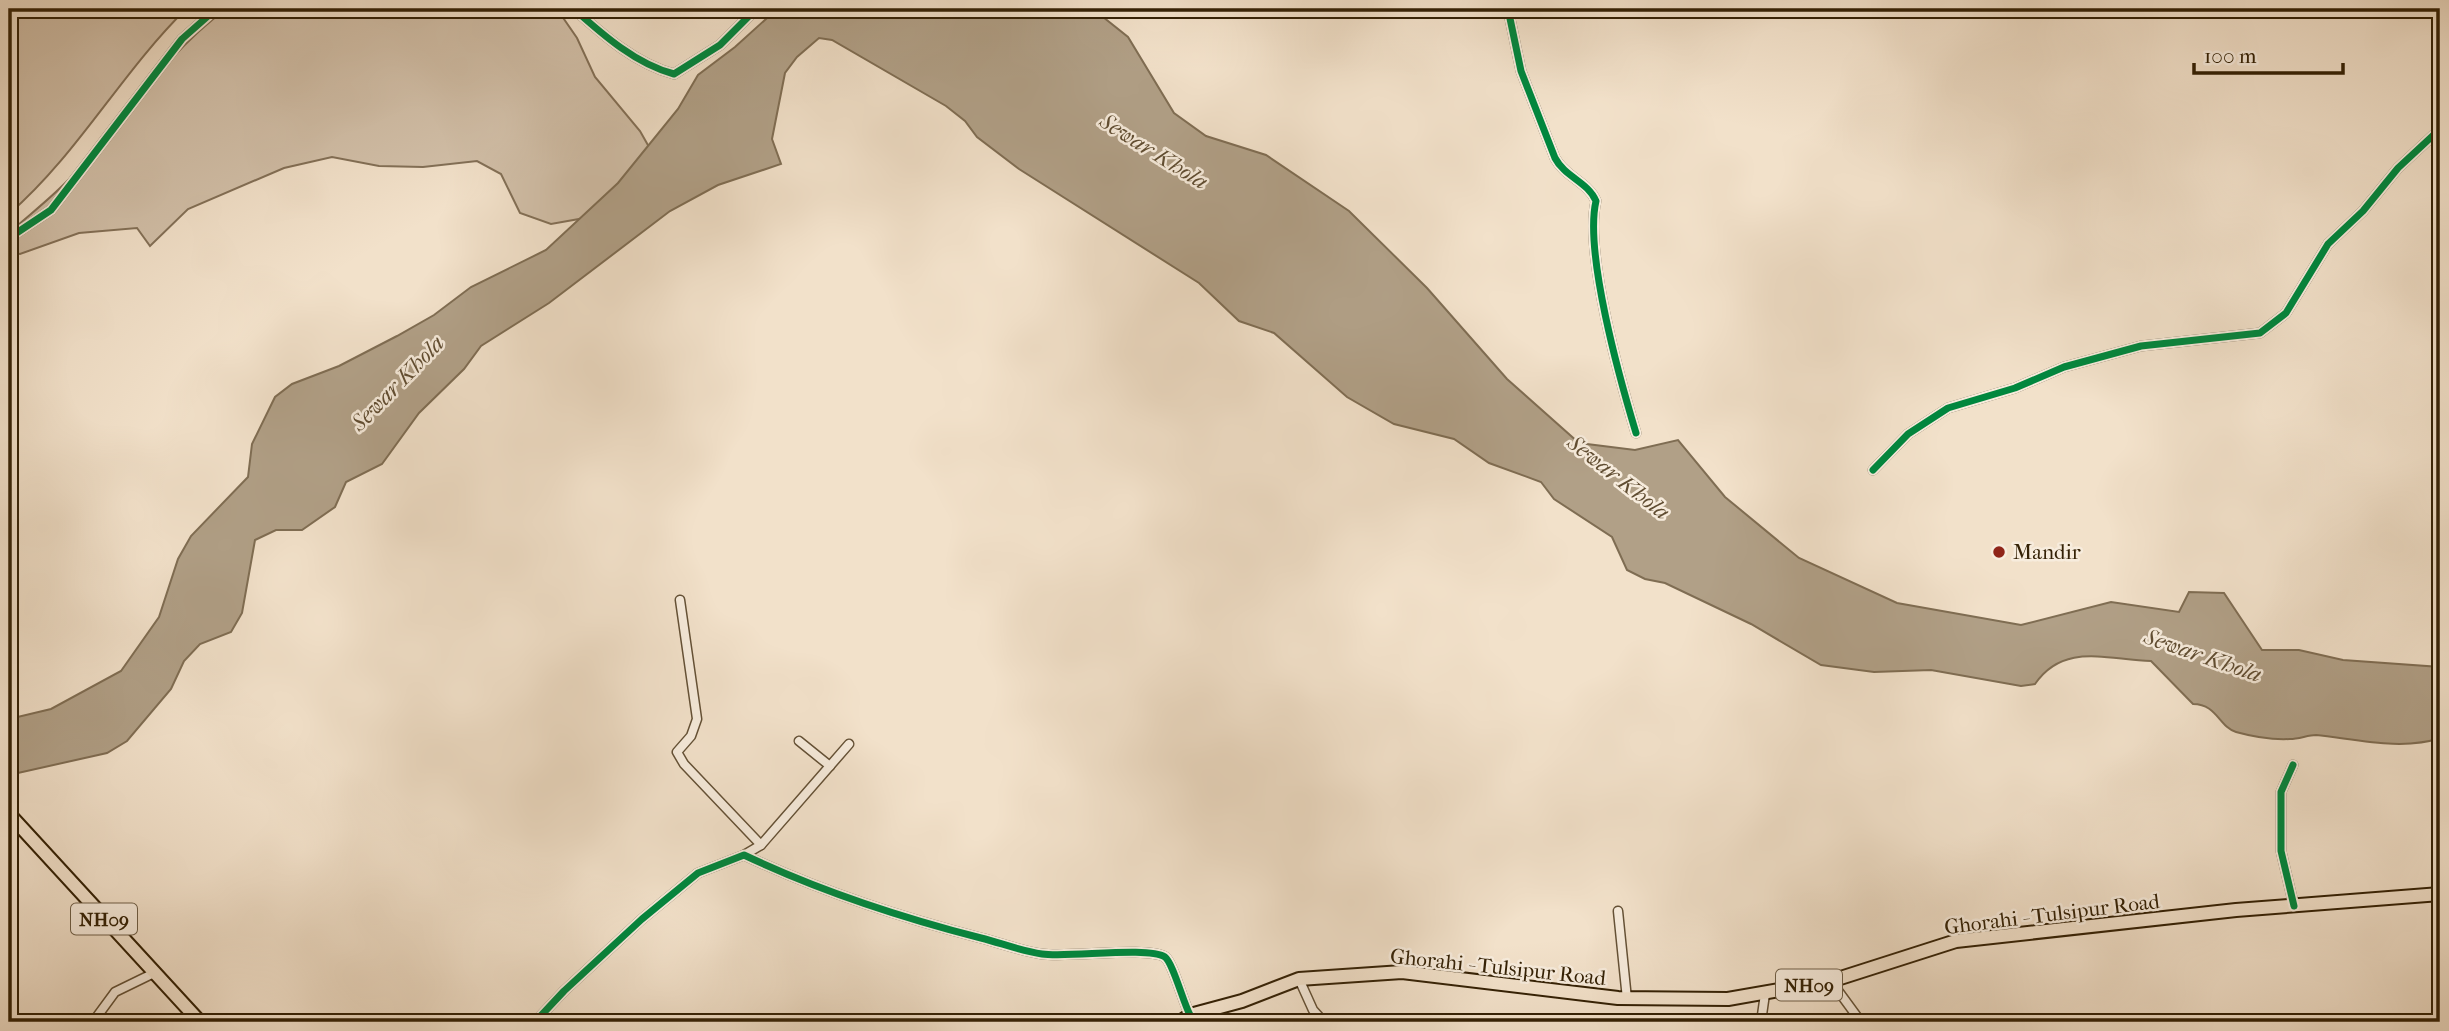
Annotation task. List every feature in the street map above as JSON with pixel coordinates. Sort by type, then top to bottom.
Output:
[{"type":"main road","name":"NH09","points":[[9,814],[200,1022]]},
{"type":"main road","name":"Ghorahi - Tulsipur Road","points":[[1185,1018],[1242,1001],[1299,979],[1402,972],[1627,999],[1728,999],[1765,995],[1832,981],[1956,941],[2294,906],[2440,894]]},
{"type":"street","points":[[9,238],[51,210],[181,39],[216,9]]},
{"type":"street","points":[[574,9],[602,34],[654,69],[674,74],[720,45],[756,9]]},
{"type":"street","points":[[1508,9],[1521,71],[1555,158],[1562,172],[1583,186],[1596,201],[1592,220],[1594,241],[1617,363],[1636,433]]},
{"type":"street","points":[[1873,470],[1908,434],[1948,408],[2015,388],[2064,367],[2141,346],[2260,333],[2286,313],[2328,244],[2363,211],[2398,168],[2440,130]]},
{"type":"street","points":[[680,600],[697,719],[691,736],[677,752],[761,845]]},
{"type":"street","points":[[799,741],[830,766]]},
{"type":"street","points":[[536,1022],[564,991],[622,937],[698,873],[744,855],[761,845],[849,744]]},
{"type":"street","points":[[2293,765],[2281,792],[2281,852],[2294,906]]},
{"type":"street","points":[[744,855],[828,892],[1043,955],[1137,954],[1165,957],[1172,964],[1185,1018]]},
{"type":"street","points":[[1618,911],[1627,999]]},
{"type":"street","points":[[93,1022],[116,992],[154,973]]},
{"type":"street","points":[[1299,979],[1313,1010],[1324,1022]]},
{"type":"street","points":[[1832,981],[1861,1022]]},
{"type":"street","points":[[1761,1022],[1765,995]]},
{"type":"shaded area","points":[[9,9],[186,9],[141,60],[57,166],[9,214]]},
{"type":"shaded area","points":[[226,9],[557,9],[577,38],[595,77],[640,131],[649,147],[590,217],[551,224],[520,213],[501,174],[477,161],[423,167],[379,166],[332,157],[284,168],[188,209],[150,246],[137,228],[79,233],[20,254],[9,252],[9,233],[66,183],[183,46]]},
{"type":"water","name":"Sewar Khola","points":[[777,9],[1093,9],[1128,37],[1174,113],[1206,136],[1266,155],[1349,211],[1427,288],[1507,379],[1579,443],[1635,450],[1678,440],[1725,497],[1799,558],[1897,603],[2021,625],[2111,602],[2179,612],[2189,592],[2224,593],[2262,650],[2299,650],[2343,660],[2440,667],[2440,738],[2394,744],[2316,735],[2269,739],[2236,732],[2225,726],[2207,708],[2193,704],[2151,661],[2087,656],[2073,658],[2047,671],[2035,684],[2021,686],[1931,670],[1874,672],[1821,665],[1751,624],[1665,583],[1645,579],[1627,570],[1612,537],[1554,499],[1541,482],[1489,463],[1454,439],[1394,424],[1347,397],[1274,333],[1239,321],[1199,283],[1019,169],[977,137],[965,121],[946,106],[832,40],[819,38],[797,57],[785,73],[772,139],[781,164],[718,185],[670,211],[549,303],[481,346],[464,369],[419,413],[382,464],[346,482],[335,507],[302,530],[276,530],[255,540],[242,613],[231,632],[200,644],[184,661],[171,689],[127,741],[107,753],[9,775],[9,719],[51,709],[121,671],[159,617],[178,559],[191,536],[248,477],[252,444],[275,397],[292,384],[339,366],[397,336],[434,315],[471,287],[546,250],[618,183],[678,109],[698,75],[735,47]]},
{"type":"cycle path","points":[[9,238],[51,210],[182,39],[216,9]]},
{"type":"cycle path","points":[[574,9],[633,56],[674,74],[720,45],[756,9]]},
{"type":"cycle path","points":[[1508,9],[1521,71],[1555,158],[1564,170],[1588,189],[1596,201],[1595,251],[1599,283],[1613,350],[1636,433]]},
{"type":"cycle path","points":[[1873,470],[1908,434],[1948,408],[2015,388],[2064,367],[2141,346],[2260,333],[2286,313],[2328,244],[2363,211],[2398,168],[2440,129]]},
{"type":"cycle path","points":[[2293,765],[2281,792],[2281,851],[2294,906]]},
{"type":"cycle path","points":[[535,1022],[564,991],[642,919],[698,873],[744,855],[860,902],[1026,951],[1054,955],[1142,952],[1165,957],[1190,1015]]},
{"type":"place","name":"Mandir","points":[[1999,552]]}]
